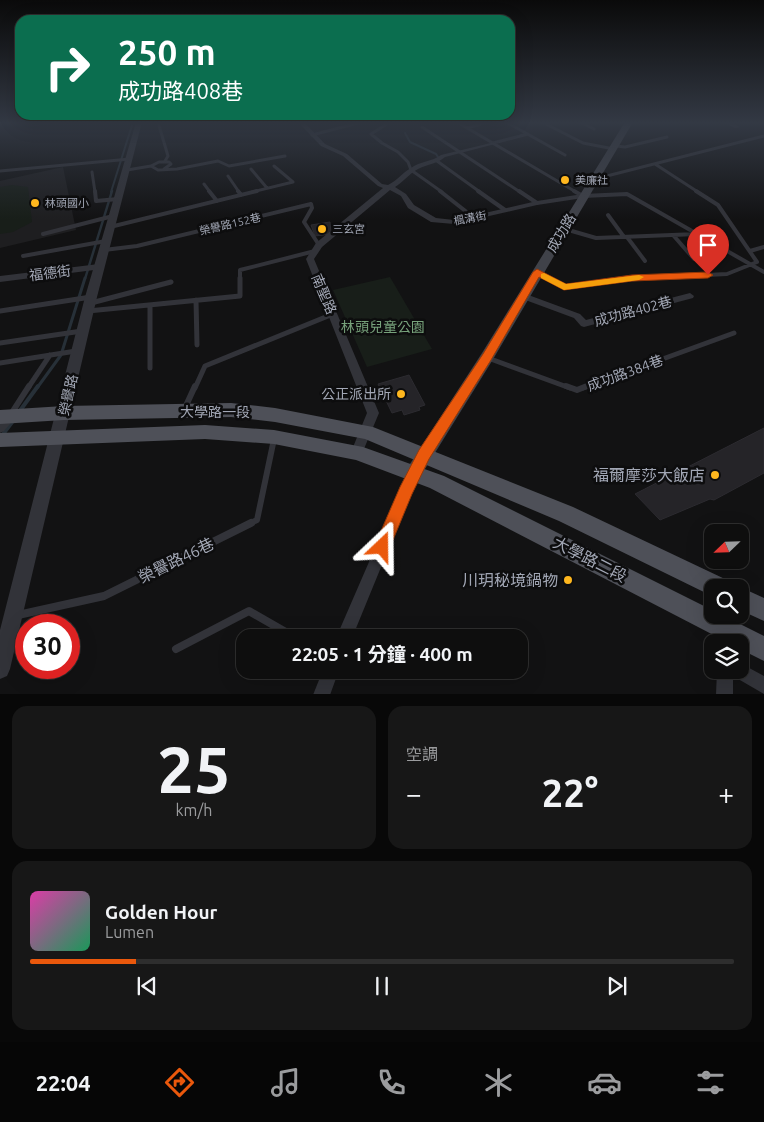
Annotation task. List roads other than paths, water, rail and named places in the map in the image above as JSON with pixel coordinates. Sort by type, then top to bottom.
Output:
[{"type":"main road","name":"成功路","points":[[419,464],[487,357],[609,154]]},
{"type":"main road","name":"大學路一段","points":[[3,421],[64,413],[231,410],[267,414],[367,432],[419,464]]},
{"type":"main road","name":"大學路一段","points":[[0,440],[58,436],[205,432],[274,437],[419,464]]},
{"type":"main road","name":"大學路二段","points":[[419,464],[566,514],[704,581]]},
{"type":"main road","name":"大學路二段","points":[[419,464],[445,486],[724,634]]},
{"type":"main road","points":[[749,602],[764,610]]},
{"type":"main road","name":"大學路二段","points":[[749,644],[764,649]]},
{"type":"street","name":"榮譽路","points":[[0,669],[3,646],[64,413],[89,304],[131,154]]},
{"type":"street","name":"楓溝街","points":[[344,154],[380,186],[390,187],[404,195],[411,206],[434,220],[454,222],[537,203],[583,196]]},
{"type":"street","points":[[317,248],[390,187],[401,181],[411,170],[437,161],[448,154]]},
{"type":"street","name":"南聖路","points":[[317,248],[310,259],[373,413],[367,432],[357,452]]},
{"type":"street","name":"福德街","points":[[0,279],[99,267]]},
{"type":"street","name":"成功路402巷","points":[[523,296],[577,316],[584,324],[690,296]]},
{"type":"street","name":"成功路","points":[[348,629],[419,464]]},
{"type":"street","points":[[749,677],[764,686]]},
{"type":"street","points":[[321,694],[327,679]]},
{"type":"street","points":[[724,694],[725,679]]},
{"type":"lane","points":[[165,161],[168,154]]},
{"type":"lane","points":[[402,154],[408,160],[411,170],[419,174],[473,217]]},
{"type":"lane","points":[[464,154],[537,203]]},
{"type":"lane","points":[[512,154],[583,196],[627,194],[764,272]]},
{"type":"lane","points":[[594,179],[693,154]]},
{"type":"lane","points":[[151,166],[158,170],[177,169],[218,161],[229,166],[285,156]]},
{"type":"lane","points":[[0,171],[130,159]]},
{"type":"lane","points":[[127,170],[151,166],[165,161],[171,164],[164,169]]},
{"type":"lane","points":[[437,161],[505,210]]},
{"type":"lane","points":[[537,272],[564,287],[632,278],[727,274],[757,262],[718,205],[655,164]]},
{"type":"lane","points":[[43,234],[217,201],[293,182],[274,166]]},
{"type":"lane","points":[[251,169],[267,188]]},
{"type":"lane","points":[[92,172],[96,201],[118,199]]},
{"type":"lane","points":[[228,176],[241,195]]},
{"type":"lane","points":[[204,184],[217,201]]},
{"type":"lane","name":"榮譽路152巷","points":[[104,246],[137,246],[311,204],[312,208],[304,222],[317,248]]},
{"type":"lane","points":[[608,215],[645,261]]},
{"type":"lane","points":[[565,229],[596,238],[698,234]]},
{"type":"lane","points":[[673,235],[694,259]]},
{"type":"lane","points":[[23,256],[104,246]]},
{"type":"lane","points":[[750,252],[764,246]]},
{"type":"lane","points":[[0,311],[89,304],[150,305],[240,296],[240,270],[317,248]]},
{"type":"lane","points":[[89,304],[171,282]]},
{"type":"lane","points":[[196,300],[197,345]]},
{"type":"lane","points":[[150,305],[150,368]]},
{"type":"lane","points":[[183,412],[205,366],[333,314]]},
{"type":"lane","points":[[0,343],[83,330]]},
{"type":"lane","name":"成功路384巷","points":[[487,357],[529,374],[577,390],[734,333]]},
{"type":"lane","points":[[0,363],[78,350]]},
{"type":"lane","points":[[3,421],[50,355]]},
{"type":"lane","name":"榮譽路46巷","points":[[12,616],[104,596],[257,520],[274,437]]},
{"type":"lane","points":[[176,649],[249,611],[280,629]]},
{"type":"waterway","points":[[111,192],[123,154]]},
{"type":"waterway","points":[[85,279],[112,191]]},
{"type":"waterway","points":[[37,388],[61,355],[85,278]]},
{"type":"waterway","points":[[19,412],[38,386]]},
{"type":"waterway","points":[[0,438],[13,421]]},
{"type":"place","name":"美廉社","points":[[565,180]]},
{"type":"place","name":"林頭國小","points":[[35,203]]},
{"type":"place","name":"三玄宮","points":[[322,229]]},
{"type":"place","name":"公正派出所","points":[[401,394]]},
{"type":"place","name":"福爾摩莎大飯店","points":[[715,475]]},
{"type":"place","name":"川玥秘境鍋物","points":[[568,580]]},
{"type":"park label","name":"林頭兒童公園","points":[[383,327]]}]
